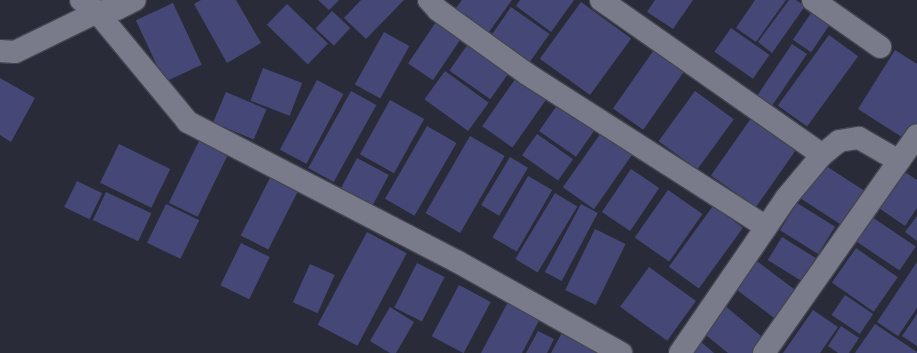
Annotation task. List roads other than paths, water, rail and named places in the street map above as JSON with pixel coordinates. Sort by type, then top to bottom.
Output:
[{"type":"street","points":[[0,51],[15,52],[30,46],[89,6],[117,9],[135,0]]},
{"type":"street","points":[[429,0],[438,10],[527,74],[766,227]]},
{"type":"street","points":[[602,0],[822,155]]},
{"type":"street","points":[[813,0],[880,47]]},
{"type":"street","points":[[89,6],[188,122],[458,262],[621,353]]},
{"type":"street","points":[[680,353],[766,227],[822,155],[839,141],[859,138],[910,151],[764,353]]}]
